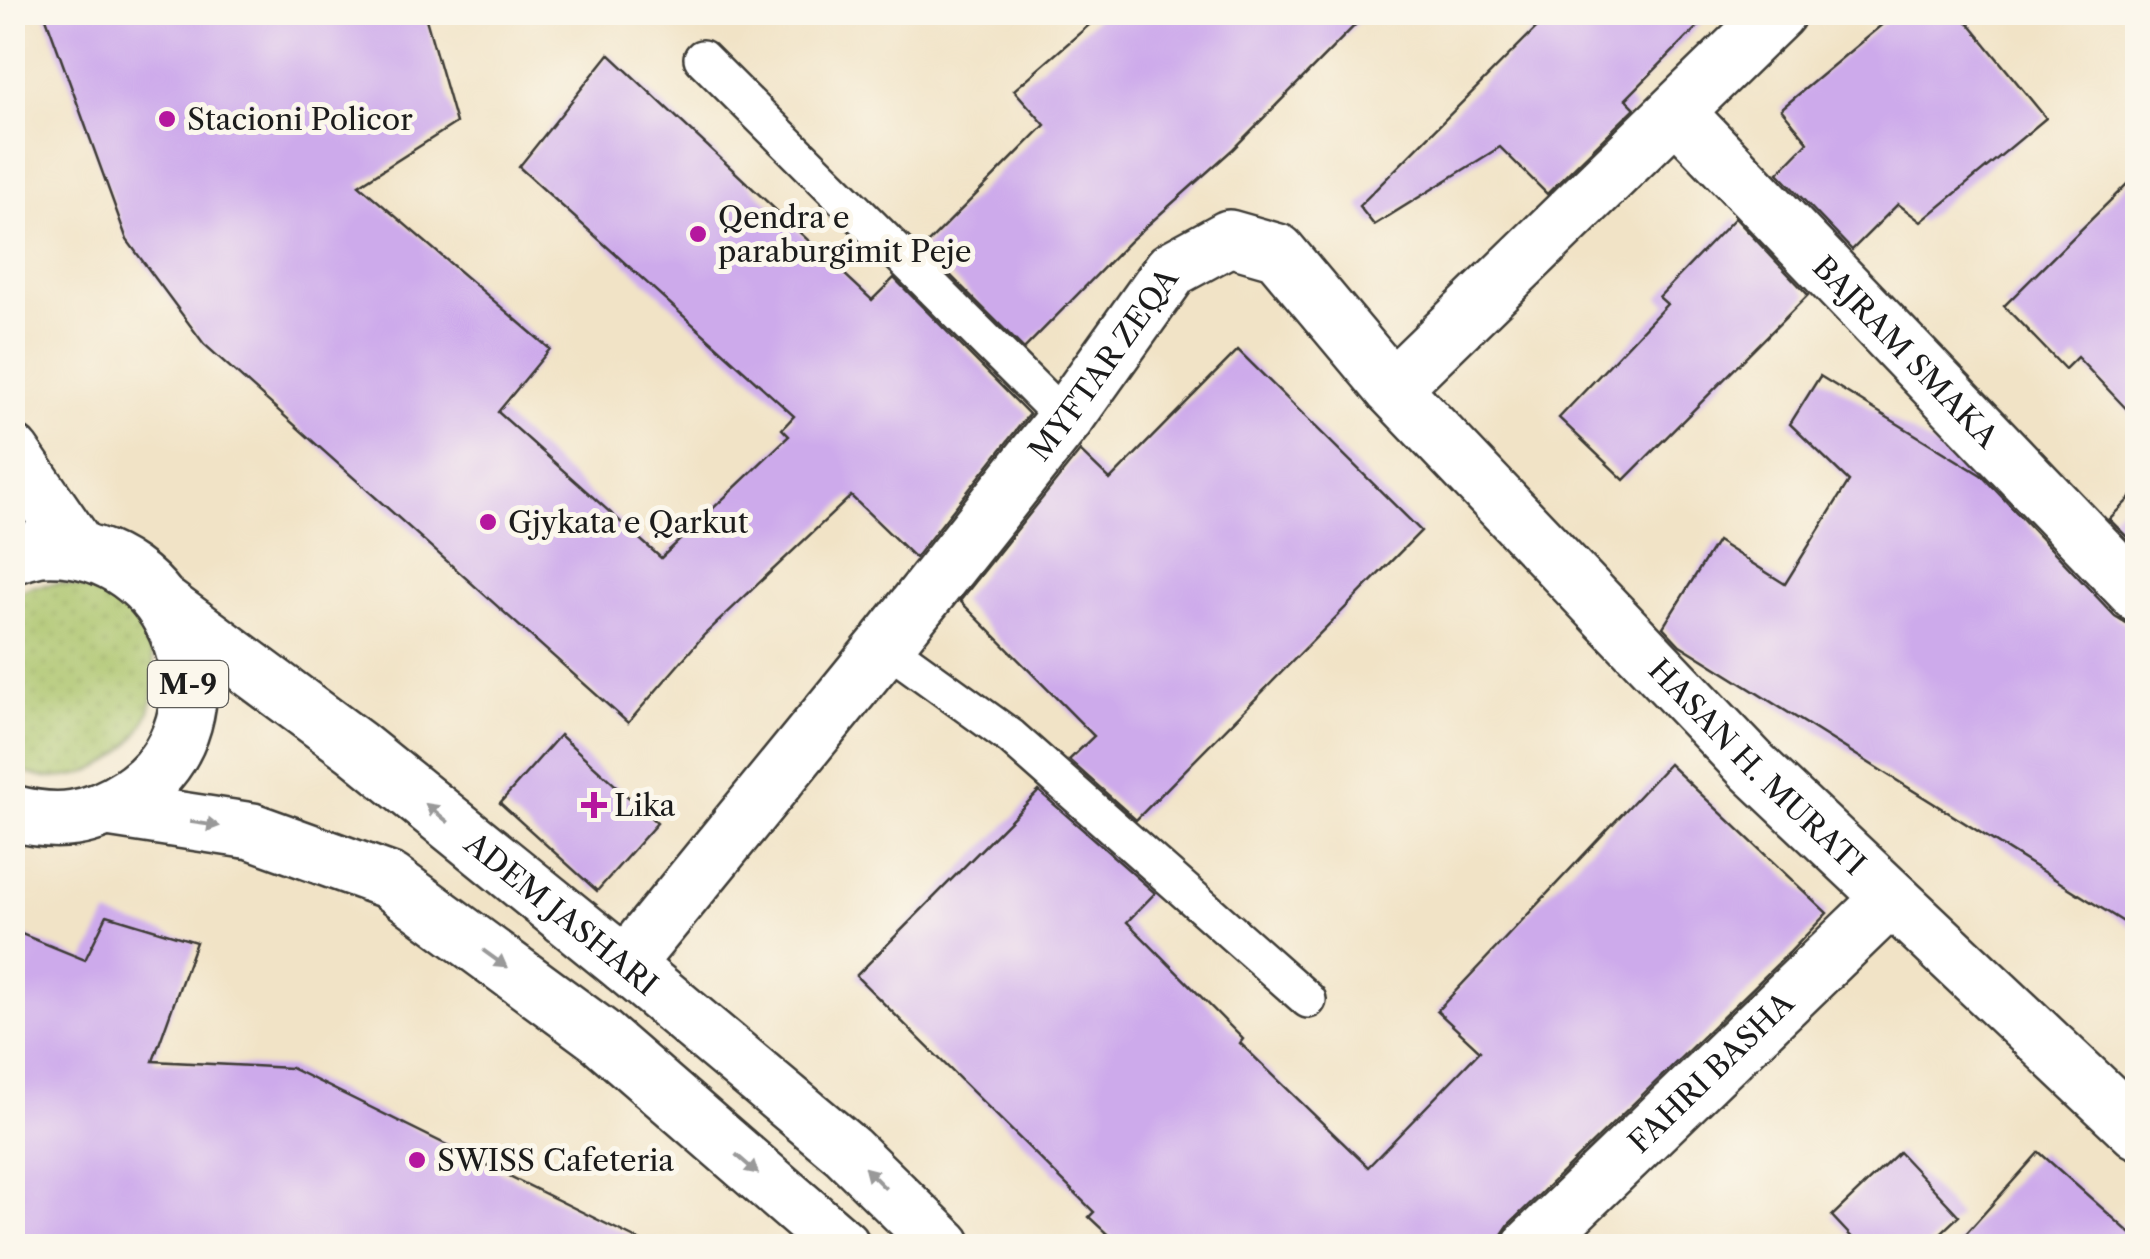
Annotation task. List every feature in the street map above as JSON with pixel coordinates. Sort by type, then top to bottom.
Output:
[{"type":"street","points":[[1392,388],[1778,12]]},
{"type":"street","name":"BAJRAM SMAKA","points":[[1676,112],[2138,594]]},
{"type":"street","name":"MYFTAR ZEQA","points":[[625,965],[1065,418],[1172,269],[1229,238],[1278,252],[1392,388]]},
{"type":"street","name":"HASAN H. MURATI","points":[[1392,388],[1754,767],[2138,1131]]},
{"type":"street","points":[[12,454],[79,550]]},
{"type":"street","name":"M-9","points":[[12,556],[40,548],[79,550],[112,561],[140,579],[163,604],[182,640],[189,679],[185,720],[169,757],[142,787],[108,809],[77,819],[44,820],[13,814]]},
{"type":"street","name":"ADEM JASHARI","points":[[163,604],[356,747],[625,965],[847,1151],[944,1246]]},
{"type":"street","points":[[108,809],[252,831],[390,881],[598,1036],[842,1246]]},
{"type":"street","name":"FAHRI BASHA","points":[[1531,1246],[1891,898]]},
{"type":"lane","points":[[702,58],[1065,418]]},
{"type":"lane","points":[[885,646],[1011,738],[1308,1000]]},
{"type":"green space","points":[[60,583],[98,593],[118,604],[139,627],[151,653],[155,681],[150,708],[138,733],[119,754],[95,769],[52,778],[13,766],[12,596],[30,587]]},
{"type":"building","points":[[44,12],[424,12],[456,123],[359,185],[550,349],[498,412],[661,558],[789,436],[782,429],[794,416],[519,167],[609,54],[872,300],[894,278],[1029,414],[915,558],[851,496],[704,635],[628,723],[204,344],[127,240]]},
{"type":"building","points":[[1104,12],[1368,12],[1233,149],[1130,241],[1024,349],[923,248],[1045,125],[1014,90]]},
{"type":"building","points":[[1552,12],[1712,12],[1626,99],[1635,108],[1547,194],[1500,147],[1374,225],[1359,206]]},
{"type":"building","points":[[1897,12],[1959,12],[2046,118],[1921,222],[1898,204],[1852,250],[1778,173],[1808,142],[1781,109]]},
{"type":"building","points":[[2138,173],[2138,421],[2077,357],[2065,369],[2004,306]]},
{"type":"building","points":[[1735,218],[1808,295],[1624,480],[1559,418],[1667,304],[1659,297]]},
{"type":"building","points":[[1238,350],[1421,531],[1136,820],[1069,760],[1094,736],[960,601],[1080,451],[1110,480]]},
{"type":"building","points":[[1820,376],[1981,475],[2115,616],[2128,624],[2138,624],[2138,931],[1680,645],[1663,627],[1717,541],[1785,584],[1849,481],[1790,424]]},
{"type":"building","points":[[2138,490],[2138,548],[2109,519]]},
{"type":"building","points":[[560,735],[657,823],[597,891],[500,803]]},
{"type":"building","points":[[1669,764],[1827,913],[1509,1224],[1501,1236],[1501,1246],[1120,1246],[1089,1217],[1094,1212],[856,976],[1039,791],[1155,893],[1127,922],[1243,1039],[1240,1043],[1368,1167],[1480,1051],[1437,1011]]},
{"type":"building","points":[[107,915],[196,942],[153,1061],[291,1068],[651,1246],[12,1246],[12,930],[85,960]]},
{"type":"building","points":[[1899,1152],[1959,1216],[1927,1246],[1860,1246],[1832,1216]]},
{"type":"building","points":[[2039,1152],[2138,1240],[2138,1246],[1955,1246]]},
{"type":"place","name":"Stacioni Policor","points":[[167,119]]},
{"type":"place","name":"Qendra e paraburgimit Peje","points":[[698,234]]},
{"type":"place","name":"Gjykata e Qarkut","points":[[488,522]]},
{"type":"place","name":"Lika","points":[[594,805]]},
{"type":"place","name":"SWISS Cafeteria","points":[[417,1160]]}]
